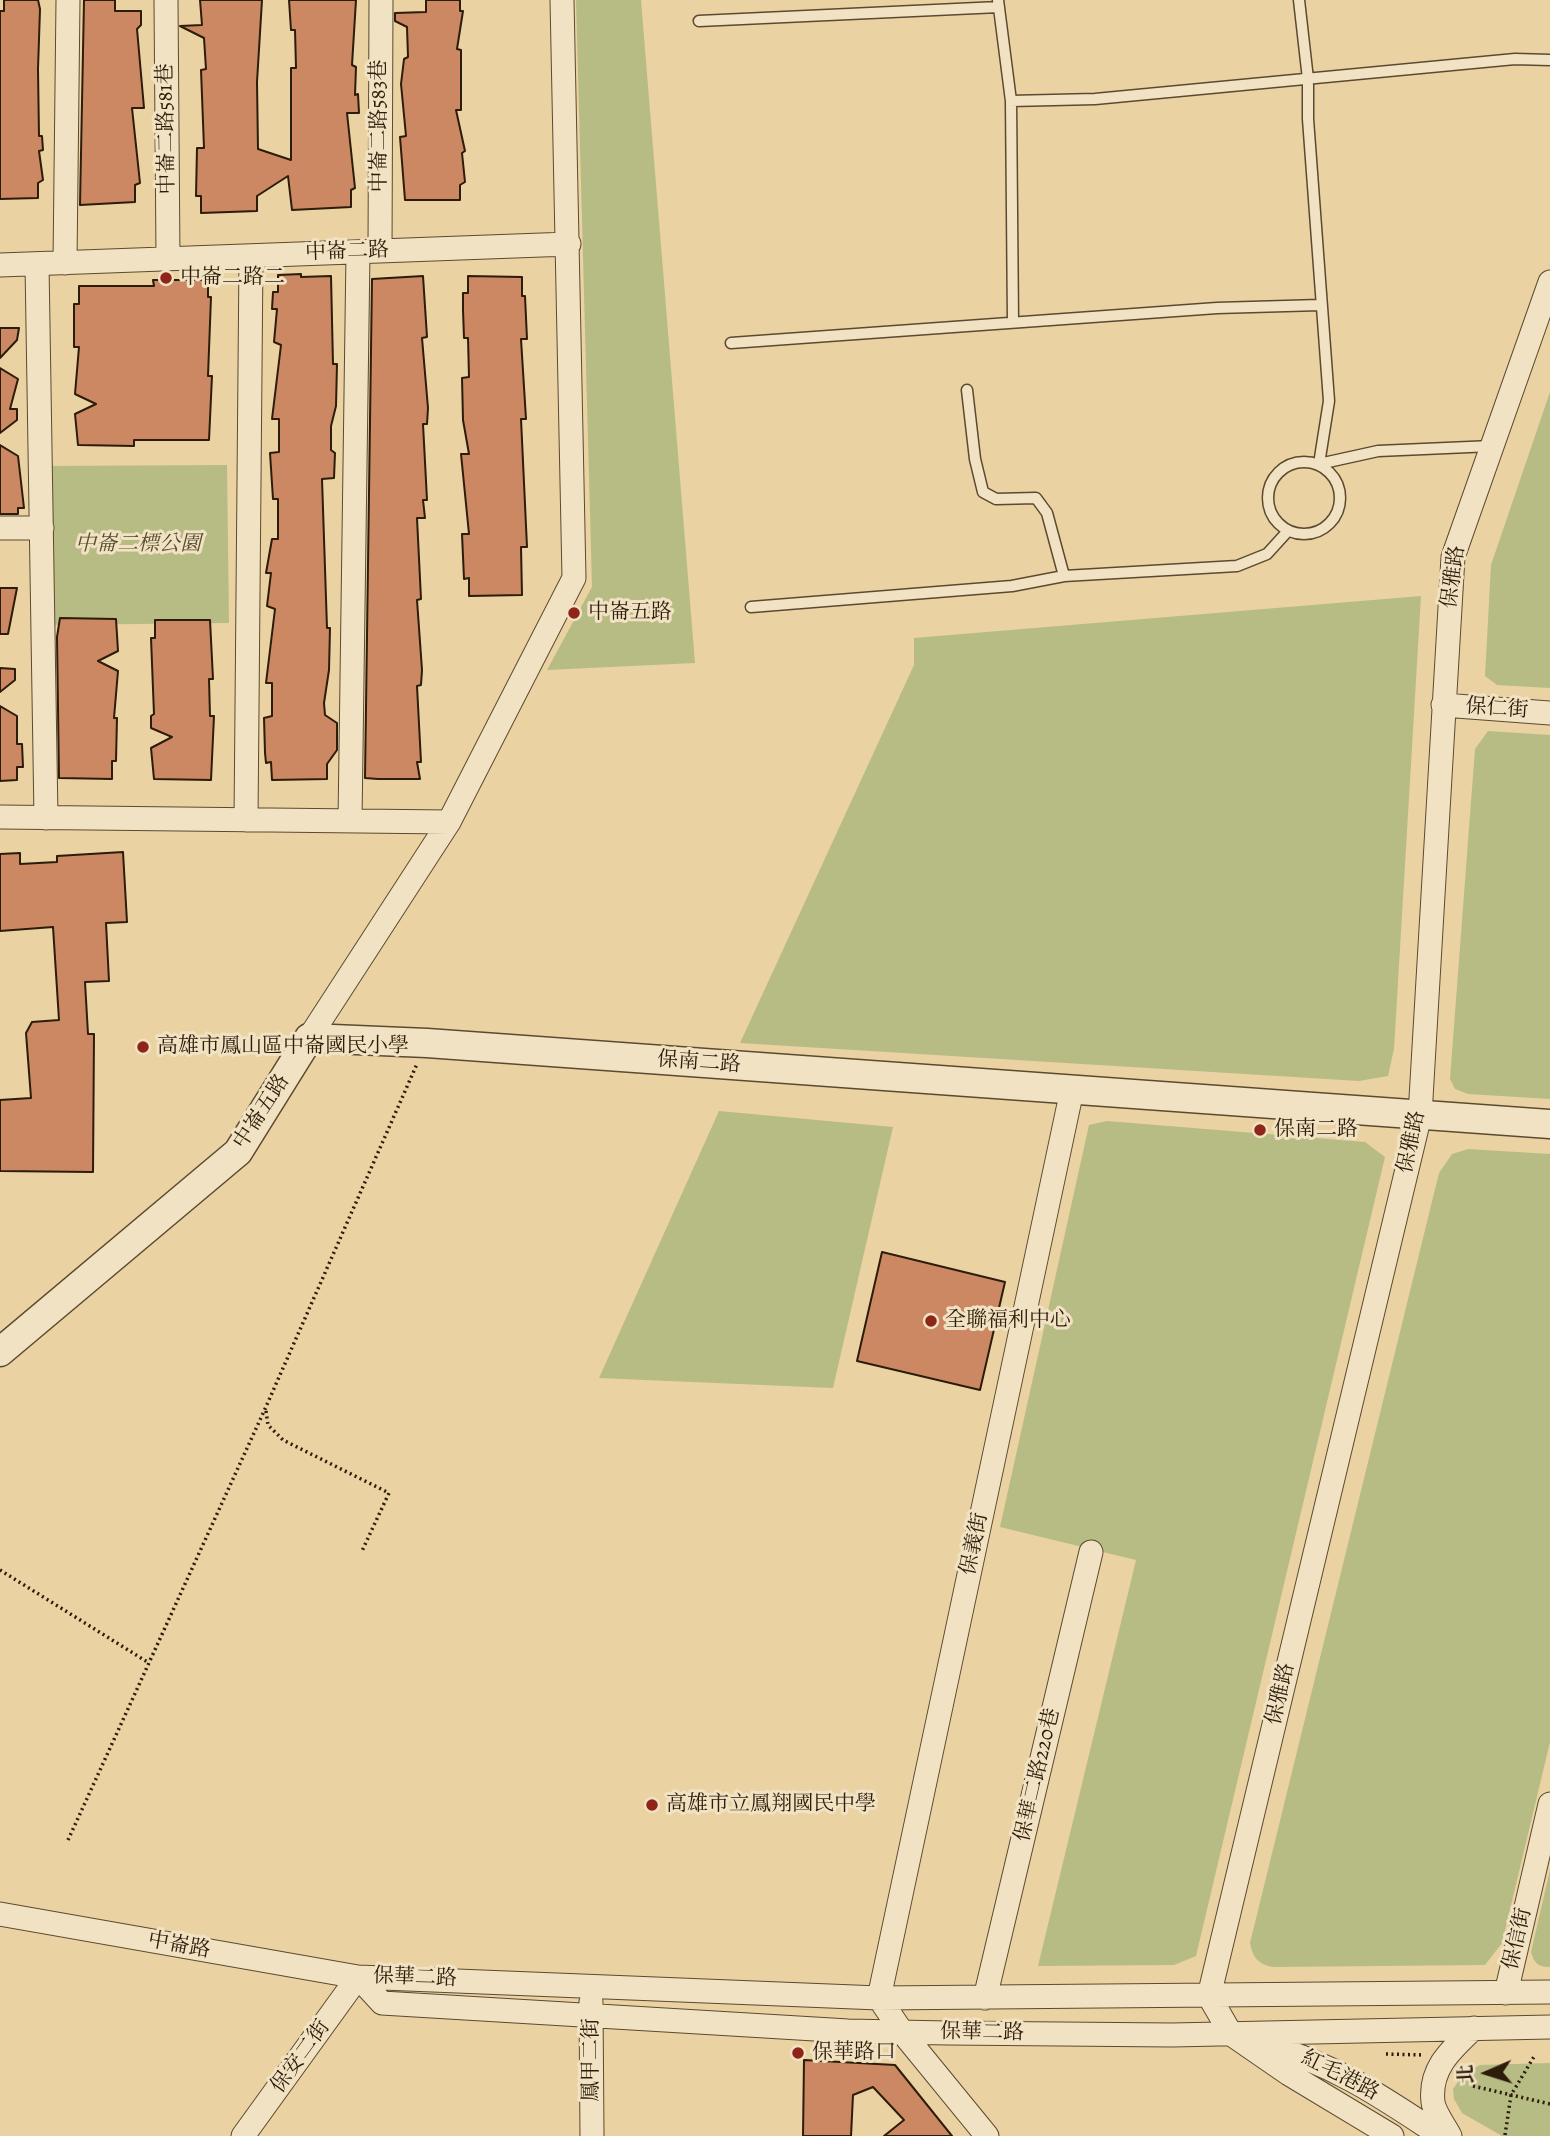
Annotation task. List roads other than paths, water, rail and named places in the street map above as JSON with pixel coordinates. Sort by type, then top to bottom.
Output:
[{"type":"street","points":[[65,263],[68,0]]},
{"type":"street","name":"中崙二路581巷","points":[[166,0],[168,259]]},
{"type":"street","name":"中崙二路583巷","points":[[349,821],[369,252],[381,0]]},
{"type":"street","name":"中崙五路","points":[[0,1352],[238,1152],[449,822],[574,578],[562,0]]},
{"type":"street","name":"中崙二路","points":[[0,265],[569,244]]},
{"type":"street","points":[[246,820],[251,256]]},
{"type":"street","points":[[37,264],[46,818]]},
{"type":"street","name":"保雅路","points":[[1209,1996],[1420,1115],[1453,556],[1550,282]]},
{"type":"street","points":[[0,528],[42,528]]},
{"type":"street","name":"保仁街","points":[[1443,705],[1550,713]]},
{"type":"street","points":[[0,817],[449,822]]},
{"type":"street","name":"保南二路","points":[[309,1038],[427,1043],[1550,1124]]},
{"type":"street","name":"保義街","points":[[879,1998],[1072,1090]]},
{"type":"street","name":"保華二路220巷","points":[[985,1998],[1091,1552]]},
{"type":"street","name":"保信街","points":[[1506,1993],[1550,1804]]},
{"type":"street","name":"中崙路","points":[[0,1914],[358,1977]]},
{"type":"street","name":"保華二路","points":[[358,1977],[879,1998],[1550,1992]]},
{"type":"street","name":"保華二路","points":[[358,1977],[382,2003],[902,2032],[1231,2035],[1550,2027]]},
{"type":"street","name":"保安二街","points":[[243,2136],[358,1977]]},
{"type":"street","name":"鳳甲二街","points":[[591,1985],[592,2136]]},
{"type":"street","name":"紅毛港路","points":[[1209,1996],[1231,2035],[1289,2074],[1392,2136]]},
{"type":"street","points":[[879,1998],[902,2032],[988,2136]]},
{"type":"street","points":[[1450,2136],[1433,2103],[1434,2084],[1439,2062],[1474,2028]]},
{"type":"street","name":"紅毛港路","points":[[1231,2035],[1302,2054],[1330,2067],[1361,2082],[1441,2136]]},
{"type":"lane","points":[[1299,0],[1308,79],[1320,305],[1329,401],[1319,464]]},
{"type":"lane","points":[[699,21],[998,4],[1011,101],[1013,323]]},
{"type":"lane","points":[[1011,101],[1094,99],[1515,60],[1550,60]]},
{"type":"lane","points":[[731,342],[1217,308],[1320,305]]},
{"type":"lane","points":[[967,390],[975,459],[983,492],[996,499],[1036,498],[1047,513],[1064,576]]},
{"type":"lane","points":[[1319,464],[1378,451],[1492,446]]},
{"type":"lane","points":[[1308,461],[1319,464],[1331,473],[1341,493],[1335,519],[1323,531],[1297,535],[1287,532],[1271,515],[1267,494],[1276,474],[1293,463],[1308,461]]},
{"type":"lane","points":[[751,607],[1012,586],[1064,576],[1237,566],[1268,554],[1287,532]]},
{"type":"place","name":"中崙二路二","points":[[166,278]]},
{"type":"place","name":"中崙五路","points":[[574,613]]},
{"type":"place","name":"高雄市鳳山區中崙國民小學","points":[[143,1047]]},
{"type":"place","name":"保南二路","points":[[1260,1130]]},
{"type":"place","name":"全聯福利中心","points":[[931,1321]]},
{"type":"place","name":"高雄市立鳳翔國民中學","points":[[652,1805]]},
{"type":"place","name":"保華路口","points":[[798,2053]]},
{"type":"park label","name":"中崙二標公園","points":[[138,545]]}]
